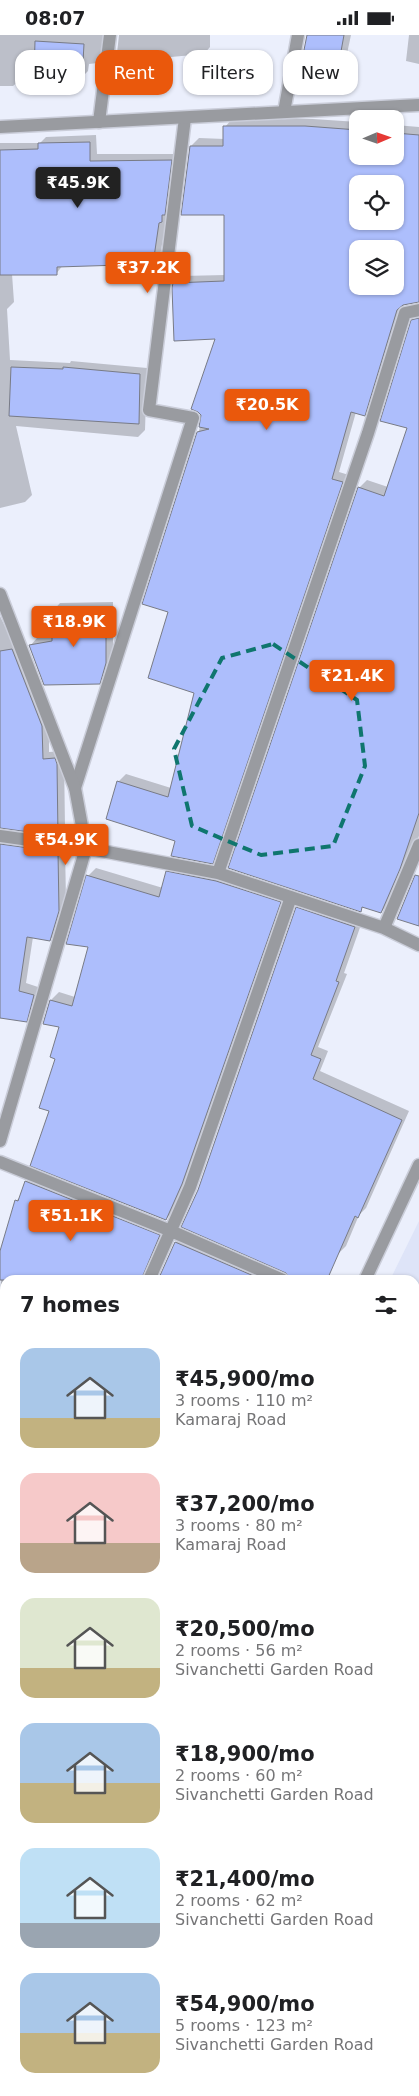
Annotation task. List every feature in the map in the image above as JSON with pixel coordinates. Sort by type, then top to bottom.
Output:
[{"type":"street","points":[[99,122],[110,35]]},
{"type":"street","points":[[284,112],[298,35]]},
{"type":"street","points":[[0,127],[419,105]]},
{"type":"street","points":[[76,787],[193,418],[149,410],[184,117]]},
{"type":"street","points":[[218,873],[364,442],[405,313],[419,310]]},
{"type":"street","points":[[0,594],[76,787],[86,848],[0,1141]]},
{"type":"street","points":[[0,836],[86,848],[218,873],[384,928],[419,945]]},
{"type":"street","points":[[384,928],[419,845]]},
{"type":"street","points":[[151,1275],[190,1187],[291,897]]},
{"type":"street","points":[[0,1162],[171,1231],[271,1275]]},
{"type":"street","points":[[367,1275],[419,1165]]},
{"type":"highlighted area","points":[[273,644],[357,700],[365,766],[333,846],[261,855],[192,826],[174,749],[222,658]]},
{"type":"shaded area","points":[[419,1221],[419,1275],[392,1275]]},
{"type":"building","points":[[307,35],[344,35],[341,50],[304,50]]},
{"type":"building","points":[[35,41],[84,44],[84,50],[35,50]]},
{"type":"building","points":[[223,126],[305,126],[349,129],[349,165],[404,165],[404,134],[419,135],[419,302],[403,305],[397,310],[365,416],[351,412],[332,479],[343,482],[213,864],[171,856],[175,841],[106,819],[117,781],[168,797],[194,693],[148,678],[168,612],[142,604],[197,432],[209,429],[199,427],[201,415],[191,409],[215,339],[174,341],[172,288],[173,283],[224,281],[224,215],[181,215],[190,146],[223,146]]},
{"type":"building","points":[[90,142],[90,161],[172,160],[165,215],[162,215],[162,222],[159,223],[153,264],[57,267],[57,275],[0,275],[0,150],[38,149],[38,143]]},
{"type":"building","points":[[419,318],[419,813],[400,869],[381,913],[362,907],[361,912],[228,868],[358,487],[384,496],[407,428],[380,421],[411,320]]},
{"type":"building","points":[[11,367],[63,369],[63,367],[140,374],[139,424],[9,416]]},
{"type":"building","points":[[106,609],[106,663],[100,684],[44,685],[29,645],[52,641],[52,610]]},
{"type":"building","points":[[12,649],[42,726],[43,759],[55,758],[57,764],[58,836],[0,828],[0,651]]},
{"type":"building","points":[[0,844],[58,852],[59,911],[50,941],[27,937],[19,991],[34,995],[27,1022],[0,1018]]},
{"type":"building","points":[[166,871],[216,881],[281,902],[182,1184],[166,1220],[30,1166],[49,1111],[39,1108],[55,1059],[50,1057],[59,1027],[43,1024],[50,1000],[72,1006],[88,947],[66,944],[86,875],[159,897]]},
{"type":"building","points":[[415,875],[419,876],[419,926],[397,919]]},
{"type":"building","points":[[296,907],[355,927],[336,981],[339,982],[311,1055],[321,1059],[313,1079],[402,1120],[358,1218],[355,1216],[329,1275],[287,1275],[181,1227],[198,1190]]},
{"type":"building","points":[[25,1181],[160,1235],[143,1275],[0,1275],[0,1251],[15,1200],[18,1201]]},
{"type":"building","points":[[175,1242],[251,1275],[160,1275]]}]
